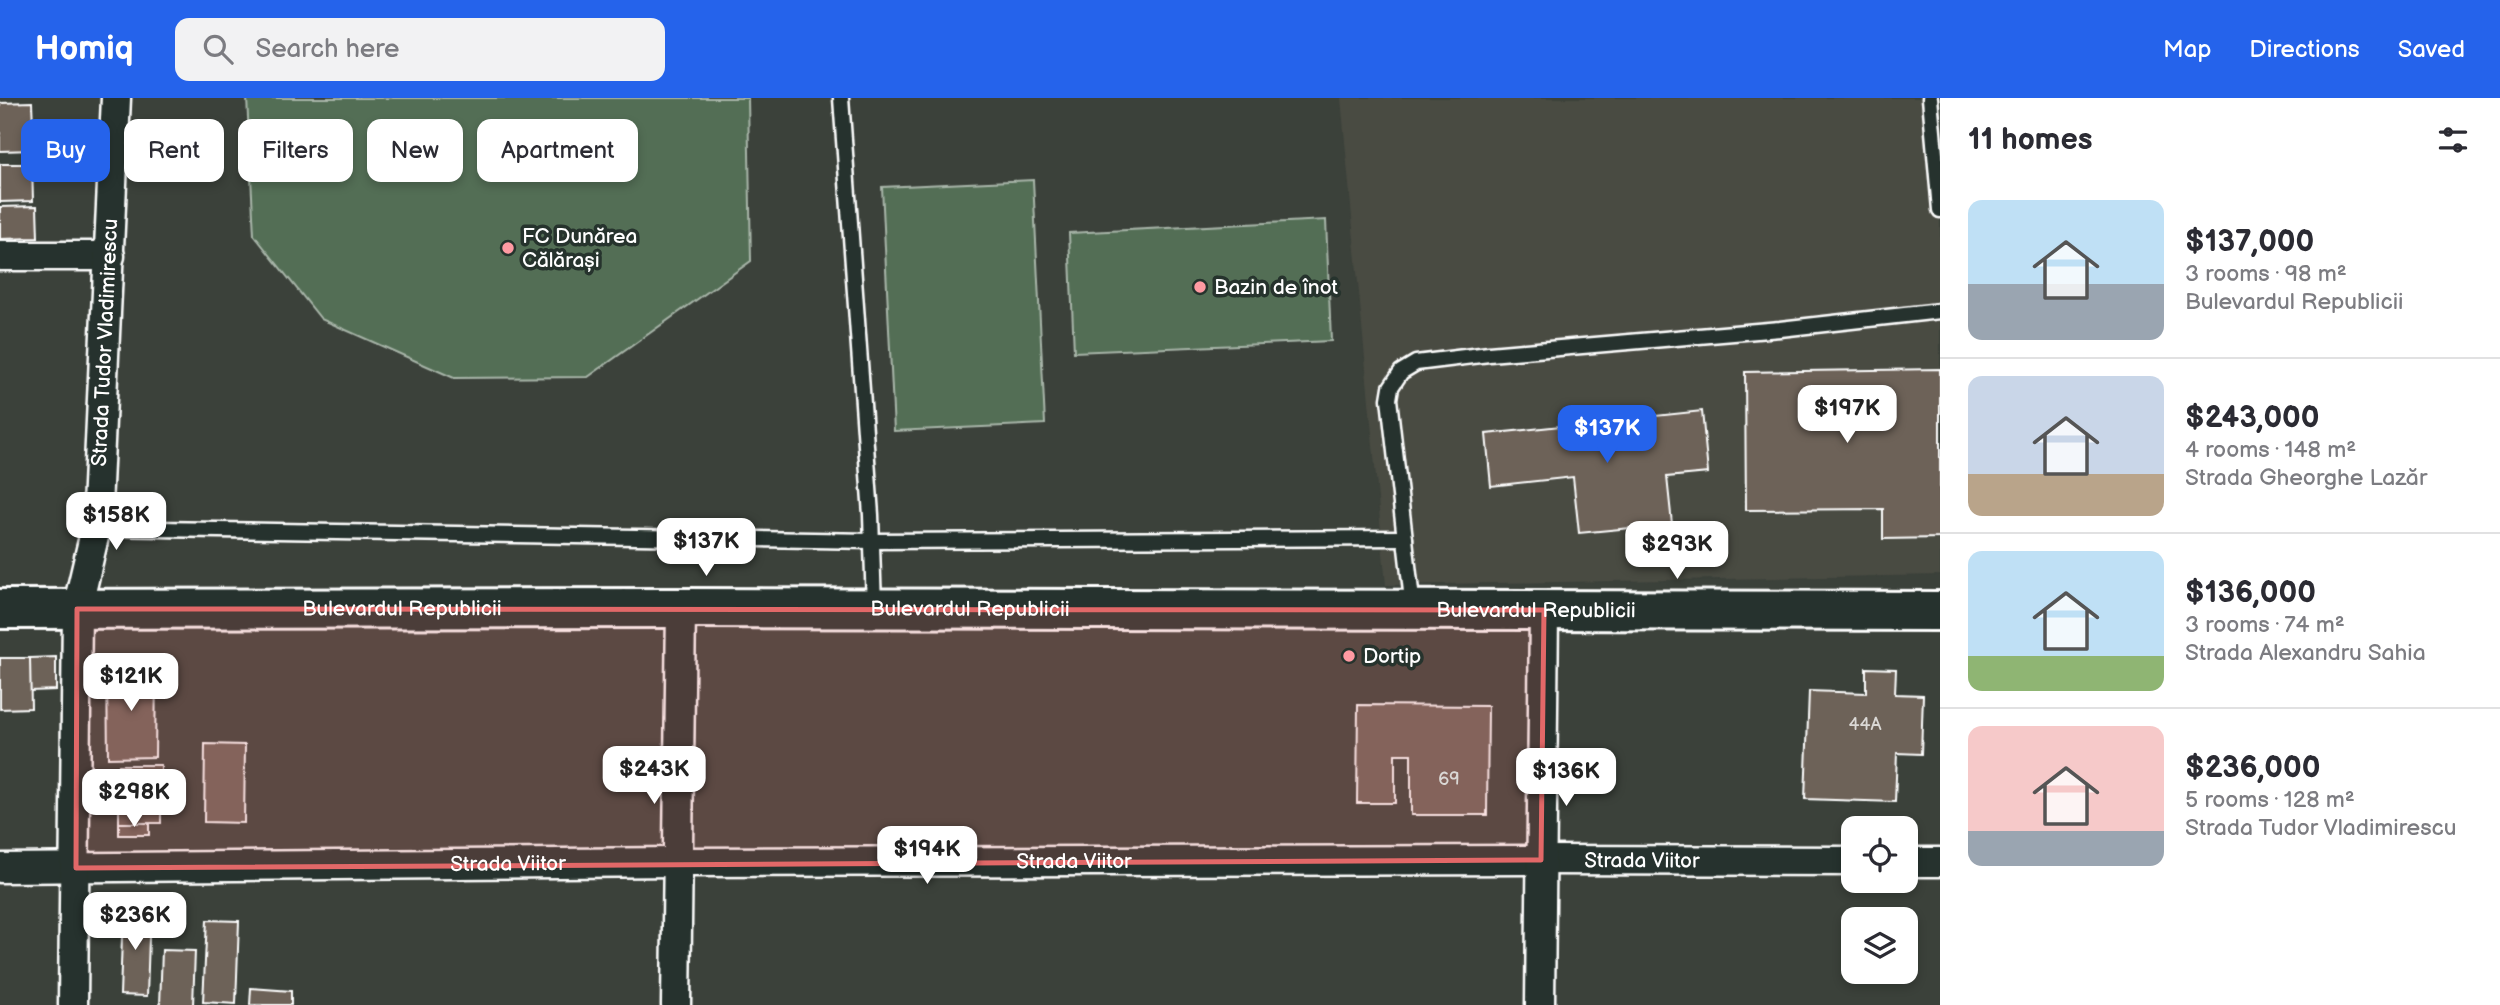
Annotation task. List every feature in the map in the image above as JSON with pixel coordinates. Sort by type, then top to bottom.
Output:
[{"type":"main road","name":"Bulevardul Republicii","points":[[0,609],[1940,611]]},
{"type":"street","name":"Strada Tudor Vladimirescu","points":[[74,1005],[77,608],[96,528],[116,98]]},
{"type":"street","points":[[0,256],[110,256]]},
{"type":"street","points":[[676,1005],[681,608]]},
{"type":"street","points":[[1540,1005],[1544,610]]},
{"type":"street","name":"Strada Viitor","points":[[0,868],[678,862],[1841,862]]},
{"type":"street","points":[[1918,862],[1940,862]]},
{"type":"lane","points":[[841,98],[872,541],[874,608]]},
{"type":"lane","points":[[1930,98],[1940,210]]},
{"type":"lane","points":[[1413,609],[1389,399],[1391,387],[1401,372],[1416,363],[1489,354],[1780,329],[1940,311]]},
{"type":"lane","points":[[96,528],[872,541],[1405,538]]},
{"type":"highlighted area","points":[[77,609],[1544,610],[1541,860],[76,868]]},
{"type":"shaded area","points":[[1341,98],[1940,98],[1940,575],[1386,585]]},
{"type":"green space","name":"FC Dunărea Călărași","points":[[247,98],[748,98],[751,261],[588,377],[454,378],[321,319],[254,235],[251,182],[353,182],[353,119],[248,119]]},
{"type":"green space","points":[[1033,180],[1045,424],[894,431],[882,187]]},
{"type":"green space","name":"Bazin de înot","points":[[1326,220],[1331,341],[1074,352],[1069,233]]},
{"type":"building","points":[[32,102],[33,119],[21,119],[21,150],[0,151],[0,103]]},
{"type":"building","points":[[0,164],[21,164],[21,182],[32,182],[33,201],[0,202]]},
{"type":"building","points":[[37,206],[38,238],[0,239],[0,207]]},
{"type":"building","points":[[1940,369],[1940,538],[1883,539],[1883,509],[1746,510],[1745,372]]},
{"type":"building","points":[[1702,411],[1708,473],[1667,477],[1672,524],[1579,533],[1573,477],[1491,486],[1486,434]]},
{"type":"building","points":[[56,657],[56,690],[30,691],[30,658]]},
{"type":"building","points":[[0,658],[30,658],[31,708],[0,709]]},
{"type":"building","points":[[1866,668],[1896,669],[1895,694],[1923,695],[1921,754],[1897,753],[1895,802],[1805,799],[1809,691],[1866,693]]},
{"type":"building","points":[[107,670],[156,670],[155,757],[108,758]]},
{"type":"building","points":[[1358,705],[1488,706],[1487,815],[1411,815],[1411,754],[1395,754],[1395,803],[1357,803]]},
{"type":"building","points":[[205,744],[245,745],[244,823],[204,822]]},
{"type":"building","points":[[119,765],[161,765],[161,823],[119,823]]},
{"type":"building","points":[[119,823],[149,823],[149,835],[119,835]]},
{"type":"building","points":[[123,908],[150,909],[147,996],[120,995]]},
{"type":"building","points":[[207,920],[239,921],[236,1004],[203,1002]]},
{"type":"building","points":[[162,950],[195,951],[193,1005],[160,1005]]},
{"type":"building","points":[[251,988],[291,991],[291,1005],[250,1005]]},
{"type":"place","name":"FC Dunărea Călărași","points":[[508,248]]},
{"type":"place","name":"Bazin de înot","points":[[1200,287]]},
{"type":"place","name":"Dortip","points":[[1349,656]]}]
